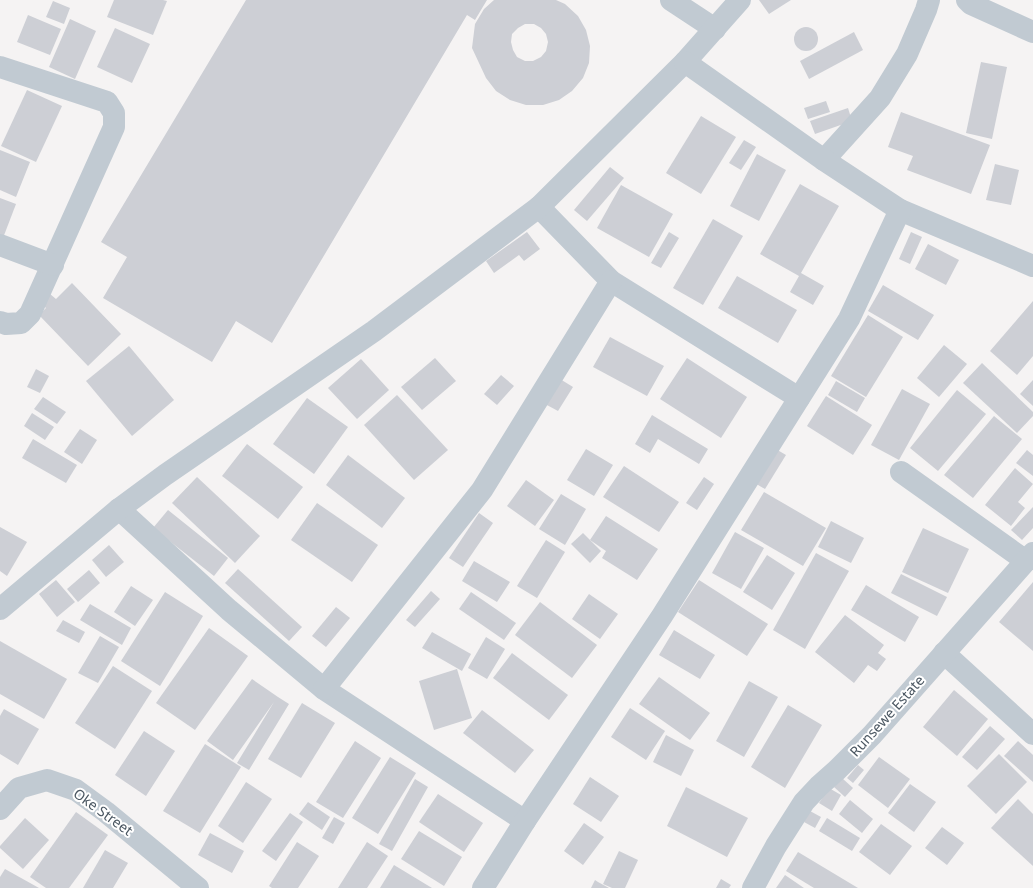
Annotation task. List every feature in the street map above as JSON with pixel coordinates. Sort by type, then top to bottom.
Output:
[{"type":"street","points":[[671,0],[715,29]]},
{"type":"street","points":[[0,609],[119,509],[165,475],[374,331],[539,207],[685,62],[740,0]]},
{"type":"street","points":[[824,160],[880,98],[907,54],[929,0]]},
{"type":"street","points":[[968,0],[971,4],[1033,32]]},
{"type":"street","points":[[685,62],[824,160],[900,210],[1033,266]]},
{"type":"street","points":[[0,67],[107,102],[114,113],[114,127],[30,314],[20,323],[6,324],[0,322]]},
{"type":"street","points":[[539,207],[611,281],[799,398]]},
{"type":"street","points":[[483,888],[524,821],[662,616],[849,319],[900,210]]},
{"type":"street","points":[[0,245],[53,265]]},
{"type":"street","points":[[324,690],[482,490],[611,281]]},
{"type":"street","points":[[901,472],[1029,557]]},
{"type":"street","points":[[119,509],[229,610],[324,690],[524,821]]},
{"type":"street","name":"Runsewe Estate","points":[[753,888],[776,846],[804,802],[818,786],[837,770],[872,735],[1029,557]]},
{"type":"street","points":[[944,653],[1033,734]]},
{"type":"street","name":"Oke Street","points":[[0,809],[19,788],[47,780],[76,790],[106,812],[198,888]]},
{"type":"building","points":[[114,0],[167,1],[153,35],[107,17]]},
{"type":"building","points":[[246,0],[487,0],[475,20],[467,15],[272,343],[236,321],[212,362],[103,298],[127,257],[101,242]]},
{"type":"building","points":[[494,0],[556,0],[565,4],[578,16],[586,30],[590,46],[589,63],[583,78],[572,91],[559,100],[543,105],[526,105],[510,100],[496,91],[486,78],[472,48],[475,24],[484,9]],"holes":[[[525,24],[534,24],[541,28],[546,34],[548,42],[546,51],[541,57],[533,61],[525,61],[517,57],[513,50],[511,42],[512,34]]]},
{"type":"building","points":[[759,0],[791,0],[769,14]]},
{"type":"building","points":[[53,1],[70,8],[64,24],[46,17]]},
{"type":"building","points":[[28,15],[61,29],[50,55],[17,42]]},
{"type":"building","points":[[70,19],[96,31],[75,79],[49,67]]},
{"type":"building","points":[[806,27],[814,31],[818,39],[814,47],[806,51],[798,47],[794,39],[798,31]]},
{"type":"building","points":[[115,28],[150,44],[132,83],[97,67]]},
{"type":"building","points":[[854,32],[863,50],[809,79],[800,61]]},
{"type":"building","points":[[981,62],[1007,67],[992,139],[966,133]]},
{"type":"building","points":[[27,90],[62,106],[36,162],[1,146]]},
{"type":"building","points":[[826,101],[830,112],[808,119],[804,108]]},
{"type":"building","points":[[848,108],[852,121],[815,134],[810,121]]},
{"type":"building","points":[[901,112],[990,145],[971,194],[907,170],[913,156],[888,147]]},
{"type":"building","points":[[701,116],[736,137],[701,194],[666,173]]},
{"type":"building","points":[[744,140],[756,147],[741,170],[729,163]]},
{"type":"building","points":[[0,150],[30,162],[16,197],[0,190]]},
{"type":"building","points":[[757,154],[786,170],[759,221],[730,206]]},
{"type":"building","points":[[995,164],[1019,170],[1011,205],[986,200]]},
{"type":"building","points":[[610,167],[624,178],[587,221],[574,210]]},
{"type":"building","points":[[800,184],[839,206],[801,273],[824,286],[813,305],[790,292],[799,276],[760,254]]},
{"type":"building","points":[[621,185],[673,214],[649,257],[597,228]]},
{"type":"building","points":[[0,198],[16,204],[3,238],[0,237]]},
{"type":"building","points":[[713,219],[743,236],[703,305],[673,288]]},
{"type":"building","points":[[527,232],[540,249],[524,261],[519,255],[494,273],[486,261]]},
{"type":"building","points":[[669,232],[679,238],[661,268],[651,263]]},
{"type":"building","points":[[911,232],[922,237],[910,264],[899,259]]},
{"type":"building","points":[[928,244],[959,260],[946,285],[915,269]]},
{"type":"building","points":[[737,276],[797,310],[778,343],[718,308]]},
{"type":"building","points":[[72,283],[121,334],[88,366],[39,315],[46,308],[41,303],[50,294],[56,299]]},
{"type":"building","points":[[883,285],[934,315],[918,340],[868,311]]},
{"type":"building","points":[[1033,301],[1033,356],[1017,375],[990,351]]},
{"type":"building","points":[[868,315],[903,337],[866,397],[831,376]]},
{"type":"building","points":[[610,337],[664,366],[647,396],[593,367]]},
{"type":"building","points":[[944,345],[967,364],[939,397],[917,378]]},
{"type":"building","points":[[129,346],[174,400],[132,436],[86,381]]},
{"type":"building","points":[[435,358],[456,381],[422,410],[401,387]]},
{"type":"building","points":[[687,358],[747,397],[721,438],[660,399]]},
{"type":"building","points":[[361,359],[389,390],[357,419],[328,388]]},
{"type":"building","points":[[982,363],[1033,412],[1033,416],[1017,433],[963,383]]},
{"type":"building","points":[[36,369],[49,376],[40,393],[27,387]]},
{"type":"building","points":[[501,375],[514,386],[497,405],[484,394]]},
{"type":"building","points":[[560,379],[573,387],[558,411],[545,404]]},
{"type":"building","points":[[1033,380],[1033,406],[1020,394]]},
{"type":"building","points":[[836,381],[865,398],[857,412],[828,395]]},
{"type":"building","points":[[902,389],[930,404],[899,460],[871,445]]},
{"type":"building","points":[[957,390],[986,414],[938,471],[910,448]]},
{"type":"building","points":[[397,395],[448,450],[414,480],[364,425]]},
{"type":"building","points":[[826,396],[872,425],[853,455],[807,426]]},
{"type":"building","points":[[43,397],[66,412],[57,424],[34,409]]},
{"type":"building","points":[[307,398],[348,427],[314,474],[273,444]]},
{"type":"building","points":[[32,413],[54,427],[45,440],[24,426]]},
{"type":"building","points":[[652,415],[708,449],[699,464],[658,439],[650,453],[635,444]]},
{"type":"building","points":[[994,416],[1022,439],[973,498],[944,475]]},
{"type":"building","points":[[80,429],[97,440],[82,464],[64,452]]},
{"type":"building","points":[[33,439],[77,465],[66,483],[22,458]]},
{"type":"building","points":[[247,444],[303,487],[278,519],[222,476]]},
{"type":"building","points":[[774,448],[786,455],[765,489],[753,482]]},
{"type":"building","points":[[586,449],[613,465],[594,496],[567,480]]},
{"type":"building","points":[[1027,450],[1033,455],[1033,476],[1016,463]]},
{"type":"building","points":[[348,455],[405,498],[382,528],[326,485]]},
{"type":"building","points":[[624,466],[679,502],[659,532],[603,497]]},
{"type":"building","points":[[1015,468],[1033,484],[1018,502],[1025,508],[1011,526],[985,505]]},
{"type":"building","points":[[197,477],[260,536],[235,563],[172,503]]},
{"type":"building","points":[[704,477],[714,484],[697,510],[686,503]]},
{"type":"building","points":[[526,480],[554,500],[535,526],[507,506]]},
{"type":"building","points":[[764,492],[826,528],[803,566],[741,530]]},
{"type":"building","points":[[561,494],[586,509],[565,545],[539,529]]},
{"type":"building","points":[[317,503],[378,545],[352,582],[291,540]]},
{"type":"building","points":[[1033,507],[1033,528],[1022,540],[1011,530]]},
{"type":"building","points":[[168,510],[228,558],[214,576],[153,528]]},
{"type":"building","points":[[479,513],[493,523],[463,567],[449,558]]},
{"type":"building","points":[[606,516],[658,549],[637,580],[602,558],[606,551],[590,540]]},
{"type":"building","points":[[831,521],[864,538],[851,563],[818,547]]},
{"type":"building","points":[[0,527],[27,542],[7,576],[0,571]]},
{"type":"building","points":[[923,528],[969,549],[948,593],[902,572]]},
{"type":"building","points":[[735,532],[764,548],[741,589],[712,573]]},
{"type":"building","points":[[583,533],[601,551],[590,563],[571,544]]},
{"type":"building","points":[[546,540],[565,552],[537,598],[517,586]]},
{"type":"building","points":[[109,545],[124,562],[106,577],[92,560]]},
{"type":"building","points":[[816,553],[849,571],[805,649],[773,630]]},
{"type":"building","points":[[767,555],[795,573],[772,610],[743,592]]},
{"type":"building","points":[[474,561],[510,582],[497,602],[462,581]]},
{"type":"building","points":[[238,569],[302,627],[289,641],[225,583]]},
{"type":"building","points":[[89,570],[100,583],[78,602],[67,589]]},
{"type":"building","points":[[901,574],[947,597],[937,616],[891,593]]},
{"type":"building","points":[[56,580],[75,602],[57,617],[39,594]]},
{"type":"building","points":[[699,580],[768,624],[747,656],[678,612]]},
{"type":"building","points":[[1033,582],[1033,651],[999,622]]},
{"type":"building","points":[[866,585],[919,617],[905,642],[851,610]]},
{"type":"building","points":[[131,586],[153,600],[135,626],[114,612]]},
{"type":"building","points":[[431,591],[440,599],[415,627],[406,620]]},
{"type":"building","points":[[165,592],[203,616],[160,686],[121,661]]},
{"type":"building","points":[[471,592],[516,623],[504,640],[459,609]]},
{"type":"building","points":[[589,594],[618,614],[600,639],[572,619]]},
{"type":"building","points":[[540,602],[597,645],[572,678],[515,635]]},
{"type":"building","points":[[90,604],[131,628],[122,645],[80,620]]},
{"type":"building","points":[[336,607],[350,618],[326,647],[312,636]]},
{"type":"building","points":[[845,615],[884,645],[878,653],[886,659],[877,671],[868,665],[854,683],[815,652]]},
{"type":"building","points":[[63,620],[85,632],[79,643],[56,631]]},
{"type":"building","points":[[209,628],[248,656],[195,730],[156,703]]},
{"type":"building","points":[[674,630],[715,655],[700,679],[659,655]]},
{"type":"building","points":[[432,632],[471,654],[462,671],[422,648]]},
{"type":"building","points":[[100,636],[119,647],[98,683],[78,673]]},
{"type":"building","points":[[486,637],[505,649],[487,679],[468,668]]},
{"type":"building","points":[[0,641],[67,679],[44,719],[0,694]]},
{"type":"building","points":[[512,653],[568,695],[549,720],[493,678]]},
{"type":"building","points":[[113,666],[152,691],[115,749],[75,723]]},
{"type":"building","points":[[457,669],[472,718],[434,730],[419,681]]},
{"type":"building","points":[[659,677],[710,713],[690,740],[639,704]]},
{"type":"building","points":[[252,679],[289,704],[249,770],[237,763],[274,702],[233,760],[207,741]]},
{"type":"building","points":[[749,681],[778,697],[744,757],[716,741]]},
{"type":"building","points":[[954,690],[988,719],[957,756],[923,727]]},
{"type":"building","points":[[302,703],[335,723],[301,778],[268,759]]},
{"type":"building","points":[[788,705],[822,725],[785,788],[751,767]]},
{"type":"building","points":[[630,708],[665,731],[646,760],[611,737]]},
{"type":"building","points":[[4,709],[39,729],[18,765],[0,754],[0,716]]},
{"type":"building","points":[[482,710],[534,750],[515,773],[463,733]]},
{"type":"building","points":[[990,726],[1005,739],[977,770],[962,757]]},
{"type":"building","points":[[144,731],[175,751],[146,796],[115,775]]},
{"type":"building","points":[[666,735],[694,750],[681,776],[653,762]]},
{"type":"building","points":[[355,741],[381,758],[343,818],[316,802]]},
{"type":"building","points":[[1018,741],[1033,755],[1033,782],[1004,756]]},
{"type":"building","points":[[205,744],[241,767],[200,833],[163,811]]},
{"type":"building","points":[[999,754],[1027,782],[996,814],[967,786]]},
{"type":"building","points":[[390,757],[416,773],[378,834],[352,818]]},
{"type":"building","points":[[879,757],[910,779],[888,808],[858,785]]},
{"type":"building","points":[[858,765],[864,770],[853,783],[847,778]]},
{"type":"building","points":[[590,777],[619,796],[601,822],[573,804]]},
{"type":"building","points":[[842,778],[853,788],[845,797],[834,787]]},
{"type":"building","points":[[415,779],[428,787],[392,851],[379,844]]},
{"type":"building","points":[[246,782],[272,799],[243,843],[218,826]]},
{"type":"building","points":[[910,784],[936,802],[914,832],[888,813]]},
{"type":"building","points":[[686,787],[748,818],[727,857],[667,826]]},
{"type":"building","points":[[829,788],[841,795],[832,811],[819,803]]},
{"type":"building","points":[[438,794],[483,823],[464,852],[419,822]]},
{"type":"building","points":[[1018,799],[1033,814],[1033,866],[991,828]]},
{"type":"building","points":[[850,800],[873,819],[862,833],[839,814]]},
{"type":"building","points":[[308,802],[330,817],[322,830],[299,814]]},
{"type":"building","points":[[810,811],[821,817],[815,828],[804,822]]},
{"type":"building","points":[[76,812],[108,835],[69,888],[46,888],[30,877]]},
{"type":"building","points":[[290,813],[303,822],[276,861],[262,851]]},
{"type":"building","points":[[334,817],[345,823],[333,844],[322,838]]},
{"type":"building","points":[[25,818],[49,840],[23,869],[0,848],[0,846]]},
{"type":"building","points":[[827,818],[860,838],[852,851],[819,831]]},
{"type":"building","points":[[584,823],[604,837],[583,865],[564,851]]},
{"type":"building","points":[[881,824],[912,846],[890,875],[859,852]]},
{"type":"building","points":[[942,827],[964,843],[947,865],[925,848]]},
{"type":"building","points":[[419,831],[462,857],[444,886],[401,859]]},
{"type":"building","points":[[210,833],[244,851],[232,873],[198,855]]},
{"type":"building","points":[[297,842],[319,856],[298,888],[272,888],[269,886]]},
{"type":"building","points":[[367,842],[388,856],[367,888],[338,888]]},
{"type":"building","points":[[105,850],[128,863],[113,888],[83,888]]},
{"type":"building","points":[[619,851],[638,860],[625,888],[612,888],[603,884]]},
{"type":"building","points":[[798,852],[858,888],[814,888],[786,871]]},
{"type":"building","points":[[394,865],[432,888],[380,888]]},
{"type":"building","points":[[5,869],[39,888],[0,888],[0,877]]},
{"type":"building","points":[[785,875],[804,888],[776,888]]},
{"type":"building","points":[[721,879],[731,885],[729,888],[716,888]]},
{"type":"building","points":[[595,880],[598,882],[609,888],[591,888]]}]
